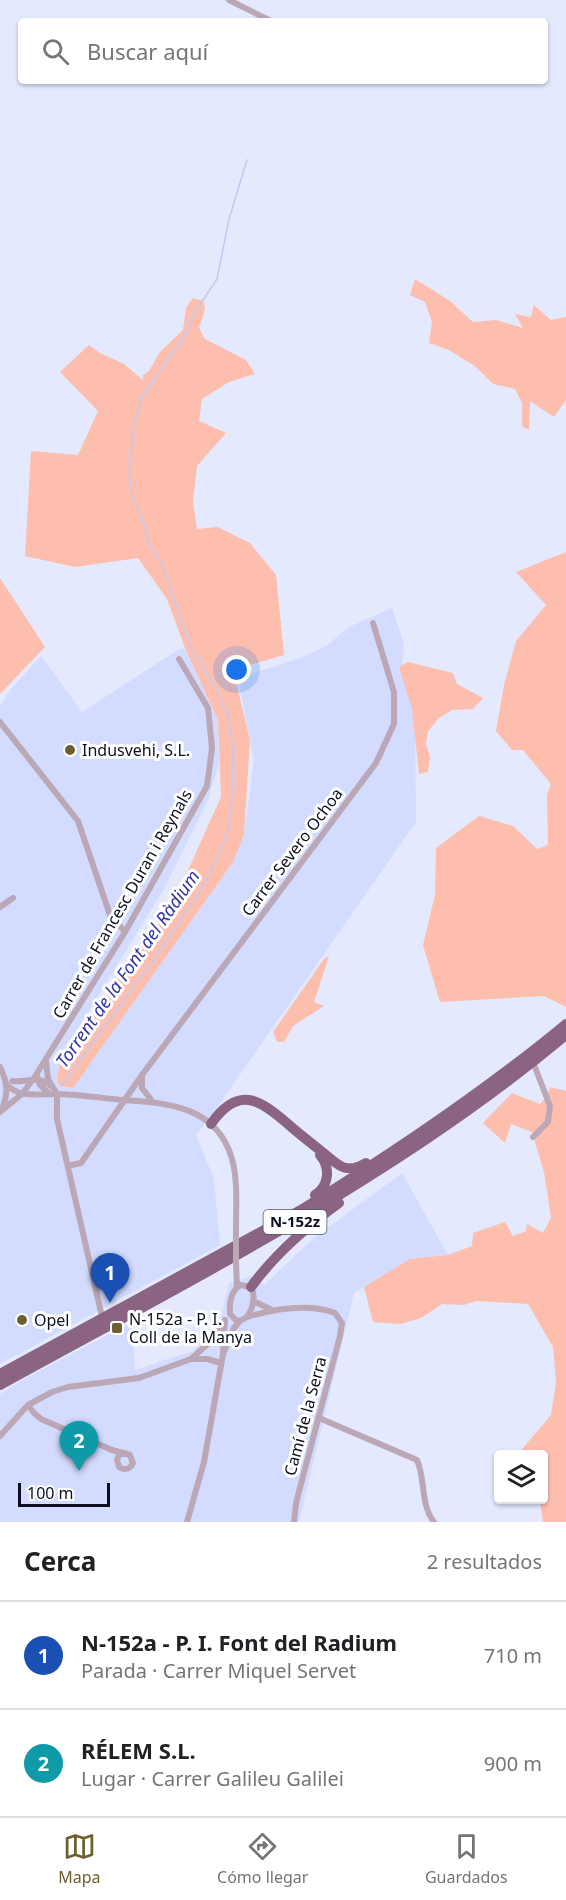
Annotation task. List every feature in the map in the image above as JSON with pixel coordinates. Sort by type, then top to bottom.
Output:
[{"type":"highway","name":"N-152z","points":[[2,1382],[102,1317],[291,1213],[301,1210],[404,1144],[477,1093],[566,1024]]},
{"type":"highway","name":"N-152z","points":[[2,1382],[277,1233],[354,1186],[472,1107],[566,1035]]},
{"type":"highway","points":[[211,1124],[221,1110],[230,1104],[240,1101],[258,1102],[338,1165],[349,1168],[360,1166],[404,1144]]},
{"type":"highway","points":[[291,1213],[298,1205],[319,1193],[325,1183],[326,1164],[315,1147]]},
{"type":"highway","points":[[251,1287],[295,1238],[349,1195],[354,1186]]},
{"type":"street","points":[[229,0],[265,18]]},
{"type":"street","name":"Carrer Severo Ochoa","points":[[68,1166],[81,1162],[142,1075],[376,763],[394,724],[394,692],[373,623]]},
{"type":"street","name":"Carrer de Francesc Duran i Reynals","points":[[0,1112],[22,1094],[36,1077],[125,932],[207,786],[212,748],[208,708],[179,659]]},
{"type":"street","points":[[0,722],[78,821],[111,915],[125,932]]},
{"type":"street","points":[[0,907],[13,898]]},
{"type":"street","points":[[46,1059],[47,1074],[54,1094],[102,1317]]},
{"type":"street","points":[[533,1062],[550,1106],[548,1122],[533,1137]]},
{"type":"street","points":[[1,1069],[9,1083],[22,1094],[152,1101],[192,1112],[211,1124],[222,1137],[231,1157],[235,1183],[237,1287]]},
{"type":"street","points":[[142,1075],[142,1088],[152,1101]]},
{"type":"street","points":[[9,1083],[36,1077],[51,1086]]},
{"type":"street","points":[[36,1077],[43,1089],[54,1094]]},
{"type":"street","points":[[0,1112],[9,1083]]},
{"type":"street","points":[[187,1522],[204,1462],[233,1291],[244,1285],[251,1287],[254,1301],[248,1317]]},
{"type":"street","points":[[254,1301],[272,1310]]},
{"type":"street","points":[[223,1354],[234,1328],[240,1321],[272,1310]]},
{"type":"street","name":"Camí de la Serra","points":[[272,1310],[328,1310],[340,1317],[342,1328],[296,1503],[294,1522]]},
{"type":"street","points":[[228,1317],[240,1321]]},
{"type":"street","points":[[191,1359],[211,1341],[228,1317]]},
{"type":"street","points":[[0,1436],[28,1405],[52,1392],[68,1387],[139,1378],[191,1359],[207,1359],[221,1363]]},
{"type":"street","points":[[28,1405],[41,1419],[112,1450],[130,1455],[133,1460],[129,1468],[122,1469],[112,1450]]},
{"type":"street","points":[[319,1418],[417,1460],[421,1471],[427,1512],[434,1522]]},
{"type":"street","points":[[117,1460],[119,1455],[125,1453]]},
{"type":"shaded area","points":[[415,279],[450,301],[473,322],[496,320],[523,328],[515,314],[531,317],[534,305],[551,320],[566,317],[566,400],[554,417],[530,401],[529,430],[522,426],[522,403],[515,389],[493,384],[476,367],[449,350],[429,343],[432,322],[425,302],[410,295]]},
{"type":"shaded area","points":[[193,298],[203,301],[205,309],[199,328],[205,339],[246,360],[255,374],[229,382],[202,399],[199,421],[226,433],[197,466],[193,502],[197,529],[217,527],[250,543],[276,575],[284,655],[233,670],[250,740],[244,835],[233,862],[73,1088],[61,1086],[57,1082],[60,1059],[172,906],[221,797],[218,720],[185,648],[167,599],[138,558],[75,567],[25,556],[31,451],[78,455],[98,411],[60,372],[89,345],[124,364],[143,380],[143,375],[149,371],[160,352],[183,330],[186,308]]},
{"type":"shaded area","points":[[566,552],[566,1007],[544,996],[440,1002],[423,945],[435,895],[436,848],[479,816],[513,826],[537,849],[548,845],[547,795],[551,784],[523,750],[512,750],[496,731],[504,685],[516,641],[546,605],[516,572]]},
{"type":"shaded area","points":[[0,578],[45,647],[0,694]]},
{"type":"shaded area","points":[[392,608],[404,643],[402,663],[415,708],[416,822],[196,1135],[214,1179],[220,1245],[0,1364],[0,706],[10,690],[41,656],[82,712],[176,651],[185,648],[208,688],[218,720],[219,763],[208,800],[164,889],[60,1058],[57,1082],[67,1088],[73,1087],[233,862],[244,835],[254,761],[238,678],[301,658],[326,646],[349,627]]},
{"type":"shaded area","points":[[408,662],[453,673],[457,684],[483,698],[473,709],[452,710],[439,718],[428,731],[426,744],[430,757],[428,772],[419,774],[412,709],[399,667]]},
{"type":"shaded area","points":[[329,956],[314,1002],[324,1006],[293,1026],[284,1042],[277,1042],[273,1032],[324,959]]},
{"type":"shaded area","points":[[550,1087],[566,1091],[566,1522],[543,1522],[541,1504],[548,1504],[548,1450],[521,1450],[551,1415],[556,1382],[553,1347],[528,1304],[476,1301],[464,1305],[442,1304],[421,1318],[401,1324],[373,1322],[364,1287],[410,1259],[448,1255],[472,1246],[473,1233],[505,1222],[513,1236],[526,1231],[527,1224],[543,1233],[551,1218],[544,1172],[532,1132],[511,1124],[505,1143],[483,1123],[512,1093],[540,1104],[547,1096]]},
{"type":"shaded area","points":[[402,1173],[448,1255],[410,1259],[354,1293],[299,1522],[0,1522],[0,1394],[132,1322],[135,1370],[193,1351],[220,1322],[229,1283],[251,1276],[264,1285],[315,1237]]},
{"type":"waterway","name":"Torrent de la Font del Ràdium","points":[[61,1086],[154,959],[201,890],[227,836],[232,797],[233,750],[229,718],[214,685],[192,650],[161,562],[149,544],[143,521],[132,496],[129,471],[134,425],[141,399],[187,332],[193,315],[217,279],[229,219],[247,160]]},
{"type":"place","name":"Indusvehi, S.L.","points":[[70,750]]},
{"type":"place","name":"N-152a - P. I. Font del Radium","points":[[110,1303]]},
{"type":"place","name":"Opel","points":[[22,1320]]},
{"type":"place","name":"N-152a - P. I. Coll de la Manya","points":[[117,1328]]},
{"type":"place","name":"RÉLEM S.L.","points":[[79,1471]]}]
